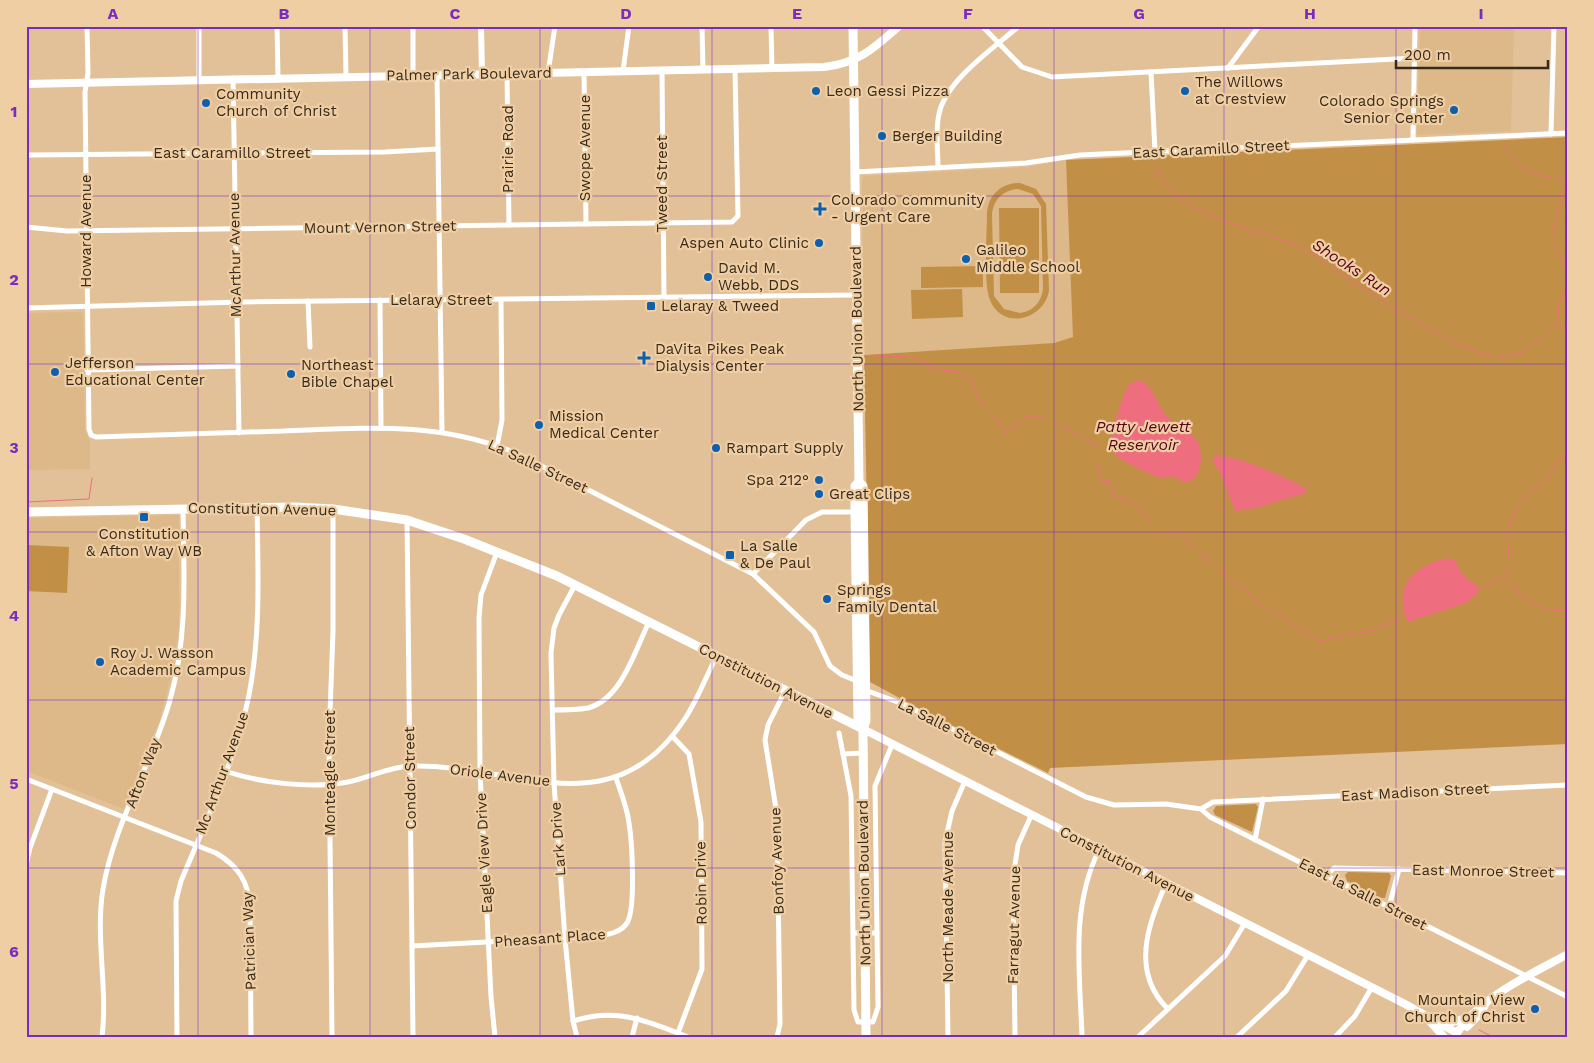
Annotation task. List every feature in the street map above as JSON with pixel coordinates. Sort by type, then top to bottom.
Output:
[{"type":"main road","name":"North Union Boulevard","points":[[853,26],[859,482],[855,486],[859,512],[866,690],[866,721],[863,729],[866,1037]]},
{"type":"main road","name":"Palmer Park Boulevard","points":[[26,84],[278,77],[824,67],[853,61],[864,55],[899,26]]},
{"type":"main road","name":"Constitution Avenue","points":[[26,512],[257,506],[333,509],[406,520],[497,552],[575,585],[863,729],[1434,1019],[1454,1035]]},
{"type":"main road","name":"North Union Boulevard","points":[[859,512],[858,720],[863,729]]},
{"type":"main road","points":[[1434,1019],[1458,1022],[1526,976],[1568,954]]},
{"type":"main road","points":[[1454,1035],[1465,1028],[1481,1013],[1485,1005]]},
{"type":"main road","points":[[1454,1035],[1473,1012]]},
{"type":"main road","points":[[1424,1014],[1444,1037]]},
{"type":"street","name":"Howard Avenue","points":[[88,26],[86,82],[87,370],[89,430],[91,435]]},
{"type":"street","points":[[199,26],[199,79]]},
{"type":"street","points":[[277,26],[278,77]]},
{"type":"street","points":[[345,26],[346,76]]},
{"type":"street","points":[[413,26],[413,75]]},
{"type":"street","points":[[481,26],[482,74]]},
{"type":"street","points":[[548,73],[555,26]]},
{"type":"street","points":[[623,71],[629,26]]},
{"type":"street","points":[[702,26],[703,70]]},
{"type":"street","points":[[771,26],[772,69]]},
{"type":"street","points":[[982,26],[1022,67],[1047,76],[1415,58]]},
{"type":"street","points":[[938,168],[937,127],[941,104],[954,84],[1019,26]]},
{"type":"street","points":[[1228,68],[1259,26]]},
{"type":"street","points":[[1412,140],[1415,26]]},
{"type":"street","points":[[1551,134],[1554,26]]},
{"type":"street","name":"Mount Vernon Street","points":[[26,227],[86,230],[234,229],[735,221],[738,216],[735,69]]},
{"type":"street","name":"Tweed Street","points":[[662,70],[664,298]]},
{"type":"street","name":"Swope Avenue","points":[[584,72],[586,224]]},
{"type":"street","points":[[1151,72],[1155,151]]},
{"type":"street","name":"Prairie Road","points":[[507,73],[509,225]]},
{"type":"street","points":[[437,75],[442,432]]},
{"type":"street","name":"McArthur Avenue","points":[[232,78],[239,433]]},
{"type":"street","name":"East Caramillo Street","points":[[855,172],[1026,163],[1070,156],[1155,151],[1568,133]]},
{"type":"street","name":"East Caramillo Street","points":[[26,155],[438,149]]},
{"type":"street","name":"Lelaray Street","points":[[26,308],[87,308],[236,302],[664,298],[856,294]]},
{"type":"street","points":[[380,300],[382,428]]},
{"type":"street","points":[[496,446],[502,420],[501,300]]},
{"type":"street","points":[[308,301],[310,347]]},
{"type":"street","points":[[87,370],[238,366]]},
{"type":"street","name":"La Salle Street","points":[[91,435],[96,437],[382,428],[442,432],[496,446],[528,459],[753,574],[814,632],[830,666],[842,675],[858,682]]},
{"type":"street","name":"Mc Arthur Avenue","points":[[177,1037],[176,901],[225,771],[246,709],[254,662],[258,615],[257,506]]},
{"type":"street","name":"Afton Way","points":[[102,1037],[103,890],[112,854],[164,720],[176,678],[184,612],[183,508]]},
{"type":"street","name":"Monteagle Street","points":[[332,1037],[329,783],[333,631],[333,509]]},
{"type":"street","points":[[753,574],[806,520],[819,513],[859,512]]},
{"type":"street","name":"Condor Street","points":[[406,520],[413,1037]]},
{"type":"street","name":"Eagle View Drive","points":[[495,1037],[488,942],[480,772],[479,608],[497,552]]},
{"type":"street","name":"Lark Drive","points":[[575,585],[554,628],[551,653],[554,783],[565,939],[573,1021],[577,1037]]},
{"type":"street","points":[[553,710],[588,708],[609,696],[622,678],[649,622]]},
{"type":"street","name":"Oriole Avenue","points":[[225,771],[266,782],[329,783],[349,782],[391,768],[410,766],[480,772],[554,783],[594,784],[616,778],[639,768],[653,757],[672,736],[691,708],[716,656]]},
{"type":"street","name":"La Salle Street","points":[[866,690],[903,704],[1026,767]]},
{"type":"street","name":"Bonfoy Avenue","points":[[777,1037],[780,1024],[777,815],[765,740],[768,725],[785,691]]},
{"type":"street","points":[[839,733],[850,796],[854,1015],[858,1022],[866,1023],[873,1022],[878,1012],[875,786],[892,745]]},
{"type":"street","name":"Robin Drive","points":[[672,736],[689,754],[700,822],[701,841],[702,969],[678,1033]]},
{"type":"street","points":[[843,754],[863,753]]},
{"type":"street","name":"East Madison Street","points":[[1026,767],[1101,802],[1129,806],[1176,805],[1201,809],[1213,802],[1568,784]]},
{"type":"street","name":"Pheasant Place","points":[[412,946],[565,939],[612,934],[626,924],[630,917],[632,901],[630,833],[627,811],[616,778]]},
{"type":"street","name":"Patrician Way","points":[[26,779],[196,845],[229,861],[238,870],[247,885],[250,906],[251,1037]]},
{"type":"street","name":"North Meade Avenue","points":[[948,1037],[946,842],[952,811],[965,781]]},
{"type":"street","points":[[26,865],[30,848],[52,790]]},
{"type":"street","points":[[1255,840],[1263,799]]},
{"type":"street","name":"East la Salle Street","points":[[1201,809],[1210,816],[1255,840],[1526,976]]},
{"type":"street","name":"Farragut Avenue","points":[[1014,1037],[1013,878],[1018,845],[1032,816]]},
{"type":"street","points":[[1082,1037],[1080,913],[1086,880],[1099,850]]},
{"type":"street","name":"East Monroe Street","points":[[1326,876],[1334,868],[1568,873]]},
{"type":"street","name":"East Monroe Street","points":[[1389,907],[1399,870]]},
{"type":"street","points":[[1166,884],[1152,918],[1145,961],[1150,987],[1168,1009]]},
{"type":"street","points":[[1138,1037],[1225,956],[1245,923]]},
{"type":"street","points":[[853,933],[877,933]]},
{"type":"street","points":[[1237,1037],[1286,991],[1308,955]]},
{"type":"street","points":[[1526,976],[1568,997]]},
{"type":"street","points":[[1335,1037],[1355,1016],[1372,987]]},
{"type":"street","points":[[573,1021],[600,1014],[637,1018],[688,1037]]},
{"type":"street","points":[[632,1037],[637,1018]]},
{"type":"shaded area","points":[[1420,26],[1514,26],[1511,131],[1417,135]]},
{"type":"shaded area","points":[[1568,137],[1568,744],[1050,768],[1048,773],[931,715],[870,682],[864,355],[1054,343],[1073,337],[1066,160]]},
{"type":"shaded area","name":"Galileo Middle School","points":[[1066,160],[1074,337],[1054,343],[864,355],[862,181],[864,176],[1027,167]]},
{"type":"shaded area","points":[[1020,183],[1036,189],[1046,204],[1049,290],[1046,300],[1040,309],[1032,315],[1022,318],[1004,316],[996,310],[990,300],[987,282],[988,207],[997,191]],"holes":[[[1018,189],[1033,194],[1041,206],[1043,289],[1036,306],[1020,313],[1004,309],[994,296],[992,215],[997,200],[1008,191]]]},
{"type":"shaded area","points":[[999,208],[1039,208],[1039,293],[1000,293]]},
{"type":"shaded area","points":[[983,266],[983,287],[921,288],[921,267]]},
{"type":"shaded area","points":[[962,289],[963,317],[912,319],[911,290]]},
{"type":"shaded area","name":"Jefferson Educational Center","points":[[81,312],[83,314],[85,430],[90,441],[90,469],[26,470],[26,313]]},
{"type":"shaded area","name":"Roy J. Wasson Academic Campus","points":[[179,515],[179,628],[172,672],[160,719],[124,809],[26,771],[26,518]]},
{"type":"shaded area","points":[[26,545],[69,547],[67,593],[26,591]]},
{"type":"shaded area","points":[[1256,804],[1258,807],[1252,832],[1215,815],[1213,811],[1216,806]]},
{"type":"shaded area","points":[[1348,872],[1389,873],[1391,876],[1385,898],[1381,898],[1347,881],[1345,875]]},
{"type":"water","name":"Patty Jewett Reservoir","points":[[1139,380],[1145,383],[1153,393],[1167,417],[1191,434],[1199,444],[1201,457],[1199,470],[1192,480],[1184,482],[1174,477],[1155,476],[1127,463],[1115,454],[1112,439],[1119,409],[1129,384]]},
{"type":"water","points":[[1216,456],[1238,459],[1260,467],[1301,485],[1308,491],[1261,506],[1235,511],[1221,475],[1212,459]]},
{"type":"water","points":[[1446,558],[1456,561],[1461,572],[1476,584],[1479,592],[1466,603],[1408,622],[1404,609],[1404,588],[1415,573],[1434,562]]},
{"type":"waterway","name":"Shooks Run","points":[[1505,145],[1515,160],[1530,171],[1547,177],[1566,178]]},
{"type":"waterway","name":"Shooks Run","points":[[1156,164],[1166,183],[1180,199],[1220,220],[1305,249],[1383,301],[1460,345],[1492,355],[1510,356],[1532,346],[1546,334]]},
{"type":"waterway","name":"Shooks Run","points":[[1568,174],[1553,237],[1554,246],[1564,262],[1568,284]]},
{"type":"waterway","name":"Shooks Run","points":[[1568,286],[1558,307],[1560,326],[1568,331]]},
{"type":"waterway","name":"Shooks Run","points":[[1549,332],[1558,321]]},
{"type":"waterway","name":"Shooks Run","points":[[874,356],[908,357],[924,362],[936,372],[951,371],[968,377],[973,380],[978,397],[982,403],[1006,433],[1026,417],[1043,417]]},
{"type":"waterway","name":"Shooks Run","points":[[1059,424],[1098,446],[1098,469],[1104,483],[1107,480],[1110,481],[1113,496],[1120,496],[1122,500],[1131,503],[1152,521]]},
{"type":"waterway","name":"Shooks Run","points":[[1478,588],[1495,582],[1510,569],[1507,537],[1514,513],[1527,495],[1551,474],[1568,448]]},
{"type":"waterway","name":"Shooks Run","points":[[26,502],[89,499],[92,478]]},
{"type":"waterway","name":"Shooks Run","points":[[1156,525],[1163,532],[1177,532],[1238,586],[1246,589],[1255,601],[1319,641],[1374,630],[1406,616]]},
{"type":"waterway","name":"Shooks Run","points":[[1505,576],[1517,591],[1531,602],[1548,609],[1568,611]]},
{"type":"waterway","points":[[1479,1030],[1493,1037]]},
{"type":"place","name":"Leon Gessi Pizza","points":[[816,91]]},
{"type":"place","name":"The Willows at Crestview","points":[[1185,91]]},
{"type":"place","name":"Community Church of Christ","points":[[206,103]]},
{"type":"place","name":"Colorado Springs Senior Center","points":[[1454,110]]},
{"type":"place","name":"Berger Building","points":[[882,136]]},
{"type":"place","name":"Colorado community - Urgent Care","points":[[820,209]]},
{"type":"place","name":"Aspen Auto Clinic","points":[[819,243]]},
{"type":"place","name":"Galileo Middle School","points":[[966,259]]},
{"type":"place","name":"David M. Webb, DDS","points":[[708,277]]},
{"type":"place","name":"Lelaray & Tweed","points":[[651,306]]},
{"type":"place","name":"DaVita Pikes Peak Dialysis Center","points":[[644,358]]},
{"type":"place","name":"Jefferson Educational Center","points":[[55,372]]},
{"type":"place","name":"Northeast Bible Chapel","points":[[291,374]]},
{"type":"place","name":"Mission Medical Center","points":[[539,425]]},
{"type":"place","name":"Rampart Supply","points":[[716,448]]},
{"type":"place","name":"Spa 212°","points":[[819,480]]},
{"type":"place","name":"Great Clips","points":[[819,494]]},
{"type":"place","name":"Constitution & Afton Way WB","points":[[144,517]]},
{"type":"place","name":"La Salle & De Paul","points":[[730,555]]},
{"type":"place","name":"Springs Family Dental","points":[[827,599]]},
{"type":"place","name":"Roy J. Wasson Academic Campus","points":[[100,662]]},
{"type":"place","name":"Mountain View Church of Christ","points":[[1535,1009]]}]
